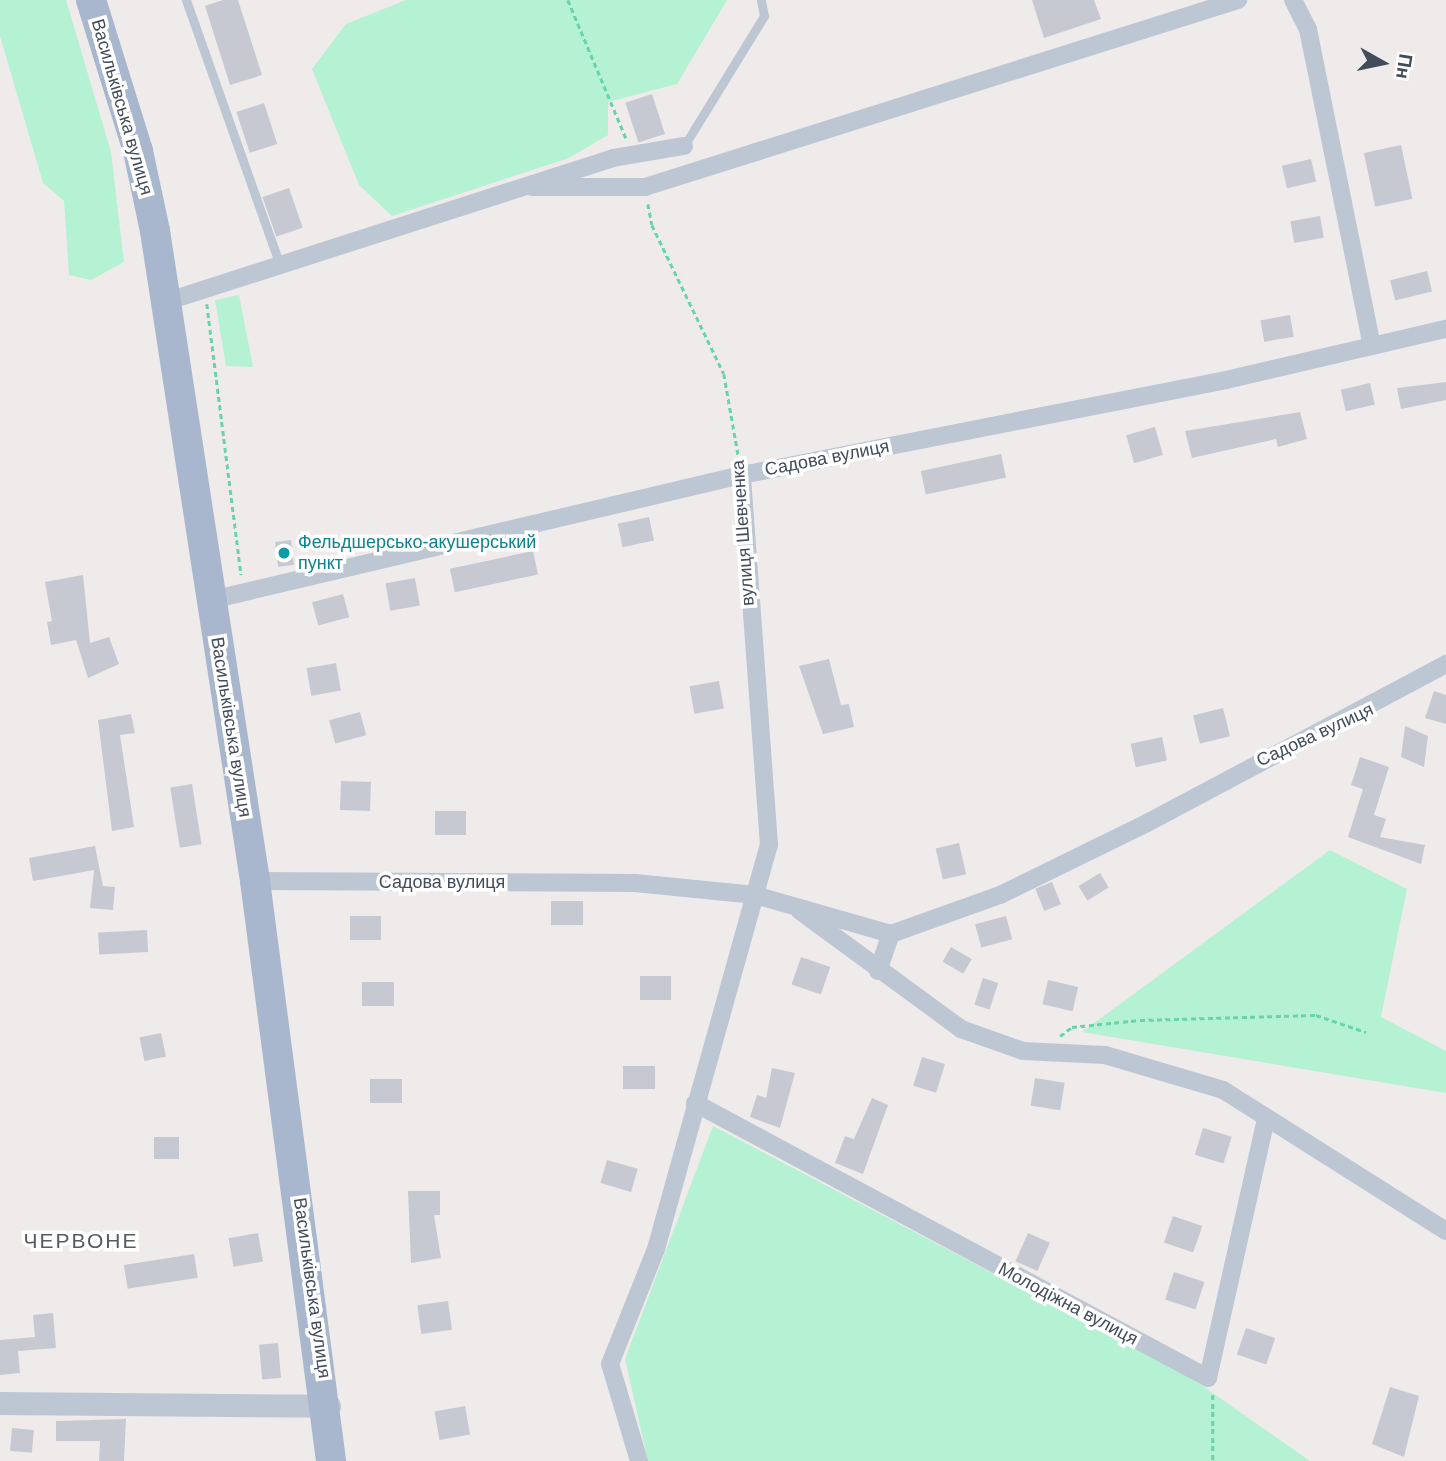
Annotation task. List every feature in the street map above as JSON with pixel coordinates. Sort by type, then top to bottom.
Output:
[{"type":"main road","name":"Васильківська вулиця","points":[[99,3],[138,151],[165,302],[255,881],[329,1406],[331,1461]]},
{"type":"street","points":[[532,187],[645,187],[1238,0]]},
{"type":"street","points":[[1293,0],[1308,29],[1372,346]]},
{"type":"street","points":[[165,302],[632,155],[684,146]]},
{"type":"street","name":"Садова вулиця","points":[[211,600],[742,475],[1446,329]]},
{"type":"street","name":"вулиця Шевченка","points":[[742,475],[769,845],[755,895]]},
{"type":"street","name":"Садова вулиця","points":[[255,881],[635,883],[755,895],[891,934],[1000,895],[1135,830],[1274,751],[1363,714],[1446,664]]},
{"type":"street","points":[[639,1461],[610,1364],[656,1249],[755,895]]},
{"type":"street","points":[[794,907],[878,971],[961,1029],[1038,1052],[1105,1055],[1223,1090],[1446,1231]]},
{"type":"street","points":[[878,971],[891,934]]},
{"type":"street","name":"Молодіжна вулиця","points":[[695,1103],[1209,1378]]},
{"type":"street","points":[[1209,1378],[1266,1119]]},
{"type":"street","points":[[0,1403],[329,1406]]},
{"type":"lane","points":[[186,0],[281,267]]},
{"type":"lane","points":[[684,146],[764,16],[761,0]]},
{"type":"path","points":[[568,0],[632,155]]},
{"type":"path","name":"вулиця Шевченка","points":[[645,187],[652,225],[724,373],[742,475]]},
{"type":"path","points":[[205,290],[243,593]]},
{"type":"path","points":[[1038,1052],[1072,1027],[1140,1020],[1316,1015],[1366,1032]]},
{"type":"path","points":[[1209,1378],[1217,1415],[1213,1461]]},
{"type":"green space","points":[[0,0],[66,0],[111,152],[124,262],[91,280],[69,275],[64,201],[43,183],[0,36]]},
{"type":"green space","points":[[406,0],[727,0],[677,84],[608,102],[608,135],[569,158],[392,216],[359,185],[312,69],[346,24]]},
{"type":"green space","points":[[239,295],[253,367],[226,366],[215,300]]},
{"type":"green space","points":[[1330,850],[1407,889],[1381,1017],[1446,1051],[1446,1093],[1082,1032]]},
{"type":"green space","points":[[713,1126],[1190,1377],[1310,1461],[648,1461],[625,1359]]},
{"type":"building","points":[[223,0],[238,0],[262,75],[230,85],[205,6]]},
{"type":"building","points":[[1032,0],[1094,0],[1101,19],[1044,38]]},
{"type":"building","points":[[652,94],[665,134],[638,143],[625,103]]},
{"type":"building","points":[[264,103],[277,144],[250,153],[236,112]]},
{"type":"building","points":[[1401,145],[1412,199],[1375,207],[1364,153]]},
{"type":"building","points":[[1311,159],[1316,181],[1287,188],[1282,166]]},
{"type":"building","points":[[289,188],[303,228],[276,237],[263,197]]},
{"type":"building","points":[[1320,216],[1324,238],[1294,243],[1290,221]]},
{"type":"building","points":[[1427,271],[1432,291],[1395,301],[1390,280]]},
{"type":"building","points":[[1290,315],[1294,337],[1264,342],[1260,320]]},
{"type":"building","points":[[1446,382],[1446,400],[1401,409],[1397,388]]},
{"type":"building","points":[[1370,383],[1375,404],[1346,411],[1341,390]]},
{"type":"building","points":[[1300,412],[1307,439],[1278,447],[1276,439],[1192,458],[1185,431]]},
{"type":"building","points":[[1155,427],[1163,455],[1134,463],[1126,435]]},
{"type":"building","points":[[1001,454],[1006,477],[926,495],[921,471]]},
{"type":"building","points":[[649,517],[654,540],[623,547],[618,524]]},
{"type":"building","name":"Фельдшерсько-акушерський пункт","points":[[291,540],[294,565],[278,567],[275,542]]},
{"type":"building","points":[[533,551],[538,574],[455,592],[450,569]]},
{"type":"building","points":[[83,575],[90,643],[109,637],[119,664],[88,678],[76,640],[51,645],[47,622],[52,621],[45,582]]},
{"type":"building","points":[[415,578],[420,606],[390,611],[385,583]]},
{"type":"building","points":[[343,594],[349,617],[318,625],[312,602]]},
{"type":"building","points":[[829,659],[841,705],[849,704],[854,727],[823,734],[799,666]]},
{"type":"building","points":[[336,663],[341,691],[311,696],[306,668]]},
{"type":"building","points":[[719,681],[724,709],[694,714],[689,686]]},
{"type":"building","points":[[1434,691],[1446,695],[1446,724],[1425,718]]},
{"type":"building","points":[[1223,708],[1230,736],[1200,744],[1193,715]]},
{"type":"building","points":[[360,712],[366,735],[335,743],[329,720]]},
{"type":"building","points":[[131,714],[135,733],[120,735],[134,827],[112,831],[98,720]]},
{"type":"building","points":[[1405,726],[1428,736],[1424,767],[1401,757]]},
{"type":"building","points":[[1162,737],[1167,760],[1136,767],[1131,744]]},
{"type":"building","points":[[1360,757],[1389,767],[1374,815],[1386,819],[1380,837],[1425,845],[1421,864],[1348,837],[1363,789],[1351,785]]},
{"type":"building","points":[[341,781],[371,782],[370,811],[340,810]]},
{"type":"building","points":[[192,784],[202,844],[180,848],[170,787]]},
{"type":"building","points":[[435,811],[466,811],[466,835],[435,835]]},
{"type":"building","points":[[959,843],[966,874],[943,880],[936,848]]},
{"type":"building","points":[[95,846],[103,886],[115,887],[113,910],[90,908],[94,870],[33,881],[29,858]]},
{"type":"building","points":[[1100,873],[1109,888],[1087,900],[1079,886]]},
{"type":"building","points":[[1052,882],[1061,904],[1044,911],[1035,889]]},
{"type":"building","points":[[551,901],[583,901],[583,925],[551,925]]},
{"type":"building","points":[[350,916],[381,916],[381,940],[350,940]]},
{"type":"building","points":[[1006,916],[1012,939],[981,947],[975,924]]},
{"type":"building","points":[[147,930],[148,952],[99,955],[98,933]]},
{"type":"building","points":[[951,947],[972,959],[963,974],[942,962]]},
{"type":"building","points":[[801,957],[830,967],[821,995],[792,984]]},
{"type":"building","points":[[640,976],[671,976],[671,1000],[640,1000]]},
{"type":"building","points":[[983,978],[998,983],[990,1010],[974,1005]]},
{"type":"building","points":[[1048,980],[1078,987],[1073,1011],[1042,1004]]},
{"type":"building","points":[[362,982],[394,982],[394,1006],[362,1006]]},
{"type":"building","points":[[161,1033],[166,1056],[144,1061],[139,1038]]},
{"type":"building","points":[[922,1057],[945,1064],[936,1093],[913,1086]]},
{"type":"building","points":[[623,1066],[655,1066],[655,1089],[623,1089]]},
{"type":"building","points":[[772,1068],[795,1073],[780,1128],[750,1117],[757,1095],[766,1098]]},
{"type":"building","points":[[1035,1078],[1065,1083],[1060,1110],[1031,1106]]},
{"type":"building","points":[[370,1079],[402,1079],[402,1103],[370,1103]]},
{"type":"building","points":[[872,1098],[888,1105],[863,1174],[835,1163],[845,1136],[854,1139]]},
{"type":"building","points":[[1203,1128],[1232,1137],[1224,1164],[1195,1155]]},
{"type":"building","points":[[154,1137],[179,1137],[179,1159],[154,1159]]},
{"type":"building","points":[[607,1160],[638,1169],[631,1192],[600,1183]]},
{"type":"building","points":[[408,1191],[440,1191],[440,1215],[434,1215],[441,1258],[411,1263]]},
{"type":"building","points":[[1173,1216],[1202,1226],[1193,1253],[1164,1242]]},
{"type":"building","points":[[258,1233],[263,1262],[233,1267],[228,1238]]},
{"type":"building","points":[[1028,1233],[1050,1243],[1037,1271],[1015,1261]]},
{"type":"building","points":[[194,1254],[198,1278],[128,1289],[124,1265]]},
{"type":"building","points":[[1174,1272],[1204,1282],[1195,1309],[1165,1300]]},
{"type":"building","points":[[448,1301],[452,1330],[421,1334],[417,1305]]},
{"type":"building","points":[[53,1313],[56,1348],[18,1351],[20,1373],[0,1375],[0,1340],[35,1337],[33,1315]]},
{"type":"building","points":[[1246,1328],[1275,1338],[1266,1365],[1237,1354]]},
{"type":"building","points":[[278,1343],[281,1378],[262,1380],[259,1345]]},
{"type":"building","points":[[1390,1387],[1419,1396],[1404,1457],[1372,1444]]},
{"type":"building","points":[[465,1406],[470,1435],[440,1440],[434,1411]]},
{"type":"building","points":[[126,1419],[124,1461],[99,1461],[100,1441],[56,1441],[56,1421]]},
{"type":"building","points":[[12,1428],[34,1430],[32,1453],[10,1451]]},
{"type":"place","name":"Фельдшерсько-акушерський пункт","points":[[284,553]]},
{"type":"district","name":"ЧЕРВОНЕ","points":[[81,1241]]}]
